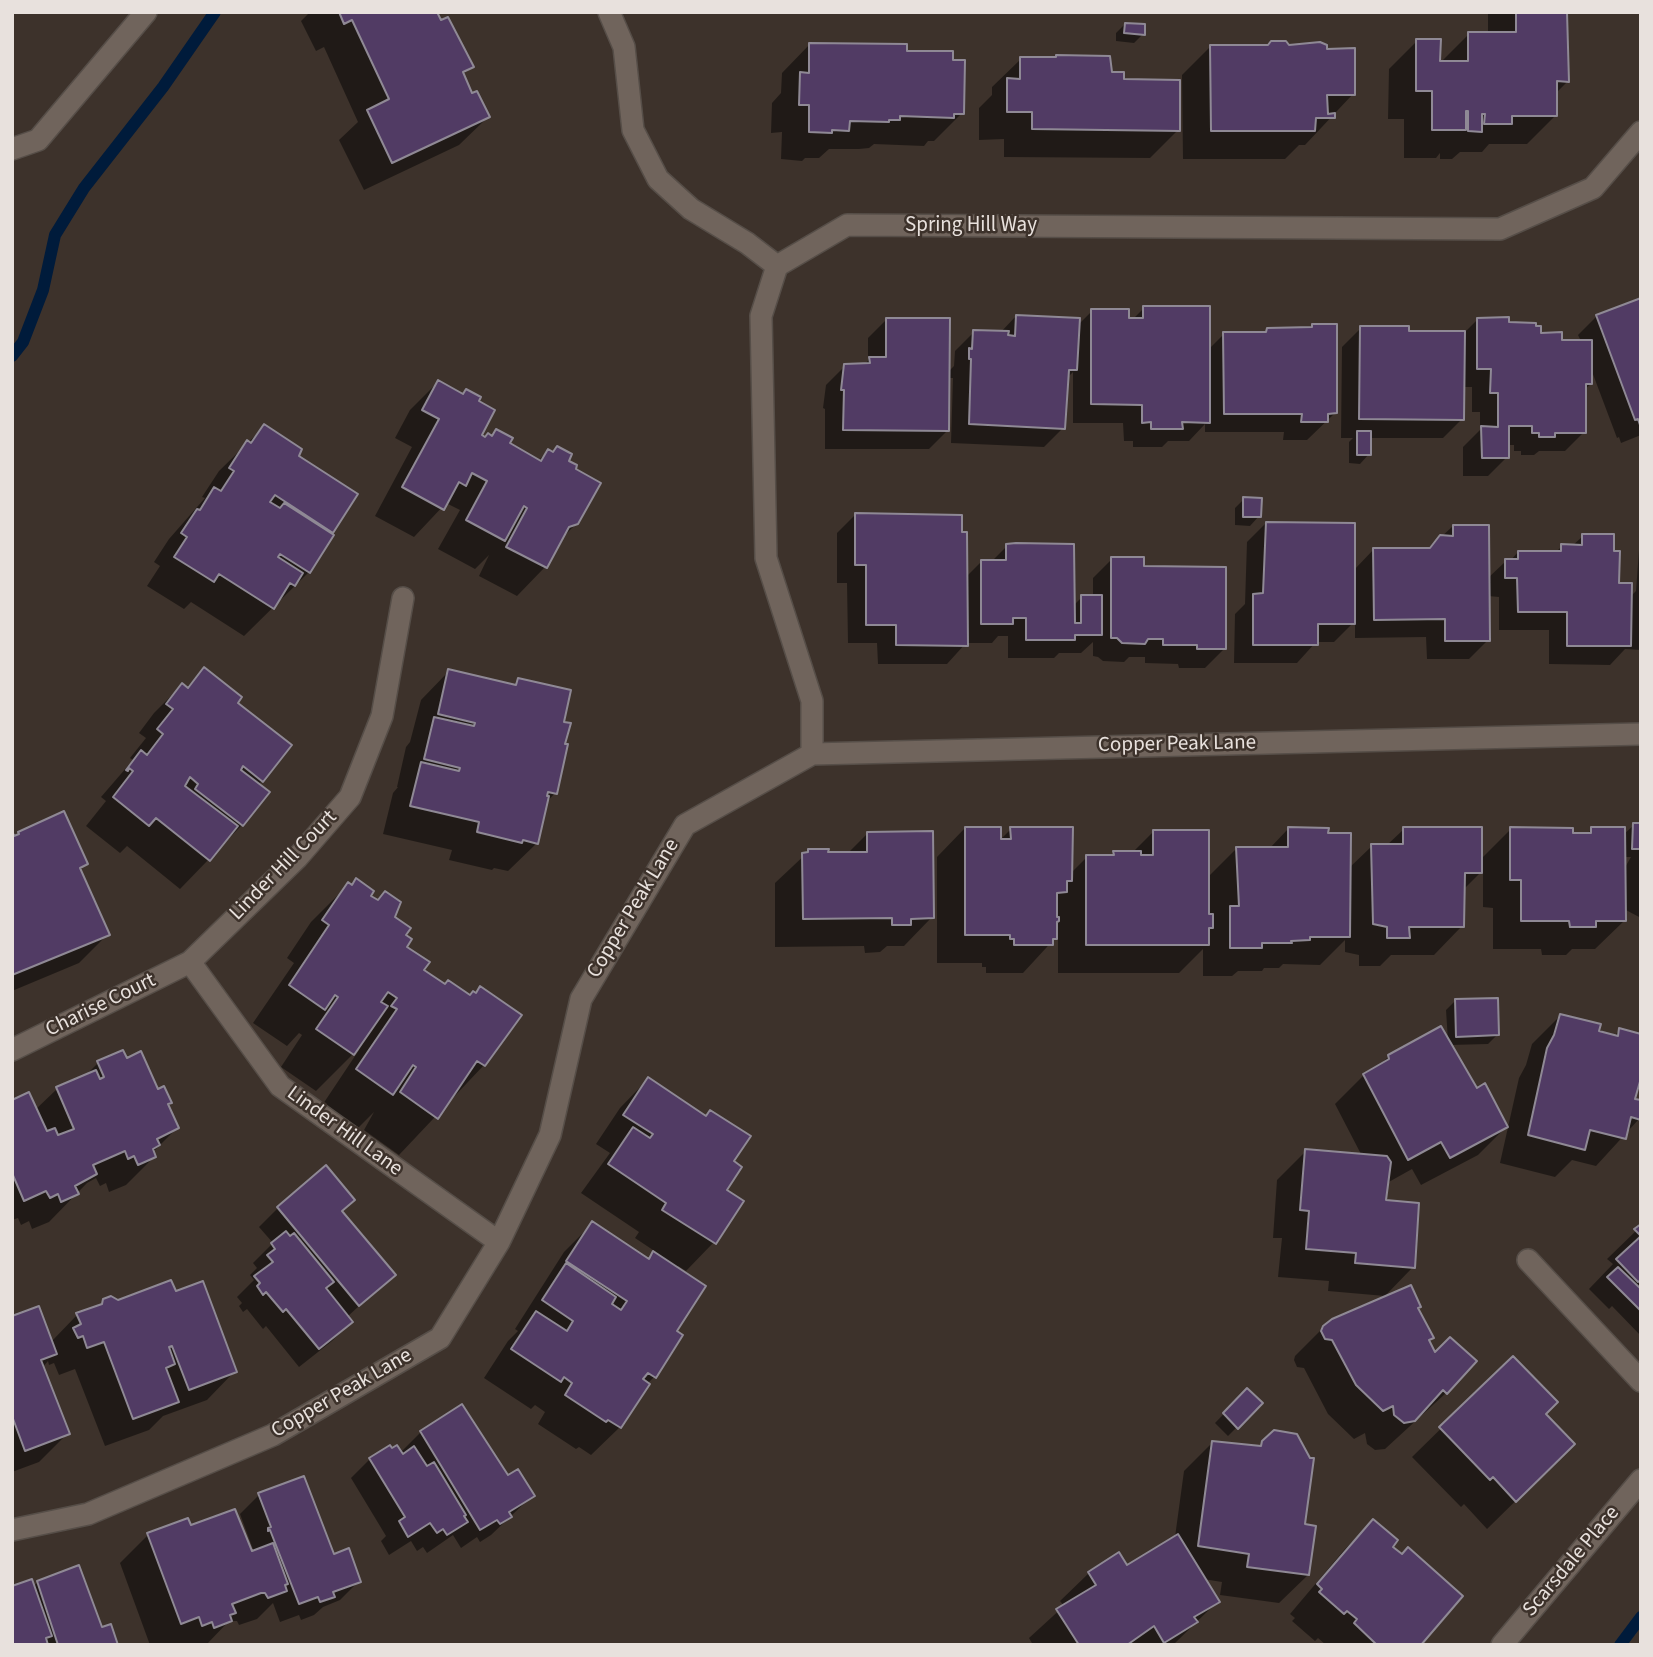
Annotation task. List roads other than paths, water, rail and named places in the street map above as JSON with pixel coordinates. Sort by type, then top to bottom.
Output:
[{"type":"street","points":[[12,149],[38,141],[146,12]]},
{"type":"street","points":[[609,12],[624,47],[633,130],[658,179],[691,209],[747,243],[777,266],[761,316],[766,558],[812,701],[812,754]]},
{"type":"street","name":"Spring Hill Way","points":[[777,266],[847,225],[1500,229],[1592,188],[1641,132]]},
{"type":"street","name":"Linder Hill Court","points":[[190,962],[297,858],[350,797],[382,716],[403,598]]},
{"type":"street","name":"Copper Peak Lane","points":[[12,1530],[88,1514],[273,1435],[439,1338],[499,1242],[550,1135],[581,999],[685,825],[812,754],[1641,734]]},
{"type":"street","name":"Charise Court","points":[[12,1050],[190,962]]},
{"type":"street","name":"Linder Hill Lane","points":[[190,962],[280,1086],[499,1242]]},
{"type":"street","points":[[1528,1260],[1641,1381]]},
{"type":"street","name":"Scarsdale Place","points":[[1502,1645],[1641,1480]]},
{"type":"waterway","points":[[12,356],[23,342],[43,290],[55,235],[84,188],[163,87],[215,12]]},
{"type":"waterway","points":[[1620,1645],[1641,1617]]}]
